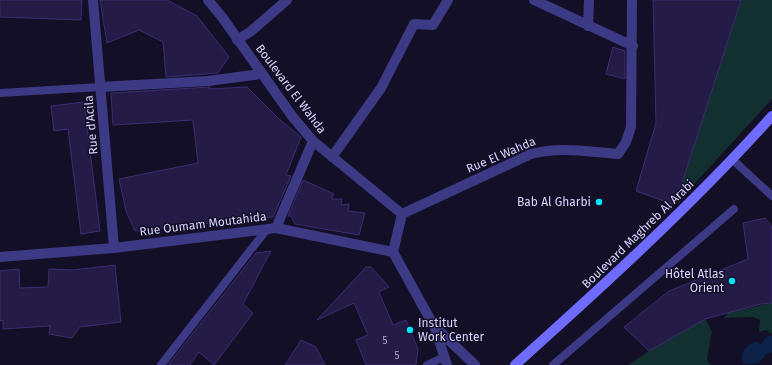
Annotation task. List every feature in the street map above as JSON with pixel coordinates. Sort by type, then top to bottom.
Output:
[{"type":"main road","name":"Boulevard Maghreb Al Arabi","points":[[515,365],[641,251],[733,160],[772,116]]},
{"type":"street","name":"Rue d'Acila","points":[[93,0],[114,248]]},
{"type":"street","name":"Boulevard El Wahda","points":[[208,0],[261,74],[313,141],[402,214]]},
{"type":"street","points":[[237,40],[250,32],[287,0]]},
{"type":"street","points":[[332,157],[381,88],[414,24],[433,25],[448,0]]},
{"type":"street","points":[[534,0],[632,46]]},
{"type":"street","points":[[588,26],[590,0]]},
{"type":"street","name":"Rue El Wahda","points":[[402,214],[531,154],[560,149],[618,154],[626,142],[631,127],[632,0]]},
{"type":"street","points":[[100,87],[208,81],[261,74]]},
{"type":"street","points":[[272,229],[313,141]]},
{"type":"street","points":[[402,214],[393,252],[435,328],[445,361]]},
{"type":"street","name":"Rue Oumam Moutahida","points":[[0,257],[114,248],[272,229],[393,252]]},
{"type":"street","points":[[435,328],[476,365]]},
{"type":"lane","points":[[0,93],[100,87]]},
{"type":"lane","points":[[733,160],[772,196]]},
{"type":"lane","points":[[553,365],[734,209]]},
{"type":"lane","points":[[161,365],[272,229]]},
{"type":"lane","points":[[427,365],[445,361]]},
{"type":"green space","points":[[741,0],[772,0],[772,99],[675,205]]},
{"type":"green space","points":[[772,303],[772,334],[766,330],[759,332],[760,320],[753,317],[724,318],[728,313]]},
{"type":"green space","points":[[705,319],[712,331],[707,360],[711,365],[628,365],[649,351]]},
{"type":"water","points":[[767,336],[772,336],[772,352],[765,355],[761,361],[755,364],[742,363],[743,351],[757,341],[761,345]]},
{"type":"building","points":[[0,0],[82,0],[81,20],[0,17]]},
{"type":"building","points":[[100,0],[167,0],[197,16],[229,57],[218,73],[166,77],[163,42],[139,30],[107,43]]},
{"type":"building","points":[[653,0],[741,0],[675,205],[636,191],[656,123]]},
{"type":"building","points":[[613,47],[625,51],[625,79],[606,74]]},
{"type":"building","points":[[210,87],[209,89],[247,87],[278,118],[301,137],[286,175],[291,176],[273,217],[135,231],[126,211],[119,179],[198,163],[193,120],[113,125],[111,93]]},
{"type":"building","points":[[84,102],[100,231],[81,234],[68,129],[54,131],[51,106]]},
{"type":"building","points":[[303,180],[334,194],[331,199],[342,199],[341,205],[349,204],[348,211],[365,213],[359,235],[295,224],[291,216],[288,216]]},
{"type":"building","name":"Hôtel Atlas Orient","points":[[765,218],[772,227],[772,303],[761,304],[705,319],[649,351],[624,327],[669,291],[748,259],[743,223]]},
{"type":"building","points":[[271,251],[243,304],[253,313],[214,365],[199,352],[190,365],[168,365],[256,253]]},
{"type":"building","points":[[115,265],[121,322],[80,327],[72,338],[49,334],[50,326],[3,329],[3,320],[0,321],[0,271],[19,269],[20,288],[48,287],[49,269],[73,270]]},
{"type":"building","points":[[366,267],[371,267],[389,287],[379,292],[393,325],[406,320],[418,349],[416,365],[366,365],[356,340],[368,335],[354,303],[317,320]]},
{"type":"building","points":[[301,340],[316,347],[325,365],[285,365]]},
{"type":"place","name":"Bab Al Gharbi","points":[[599,202]]},
{"type":"place","name":"Hôtel Atlas Orient","points":[[732,281]]},
{"type":"place","name":"Institut Work Center","points":[[410,330]]}]
